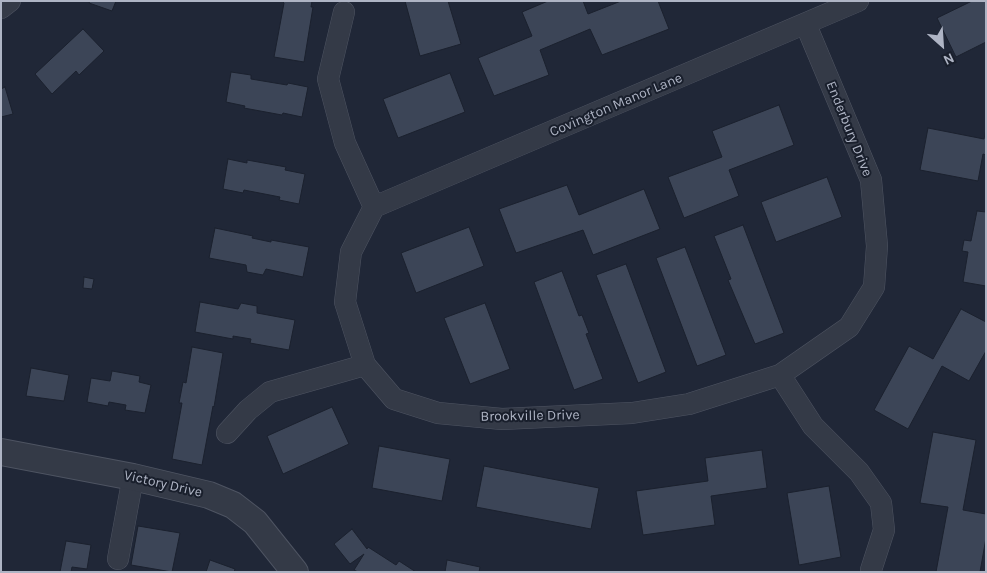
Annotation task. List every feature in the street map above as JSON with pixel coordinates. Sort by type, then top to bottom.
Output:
[{"type":"street","points":[[1,8],[10,1]]},
{"type":"street","name":"Covington Manor Lane","points":[[374,207],[806,25],[858,1]]},
{"type":"street","points":[[344,12],[328,80],[345,144],[374,207]]},
{"type":"street","name":"Enderbury Drive","points":[[780,375],[849,327],[874,287],[877,246],[871,180],[806,25]]},
{"type":"street","name":"Brookville Drive","points":[[374,207],[351,252],[345,302],[365,365],[394,399],[438,413],[502,419],[632,413],[689,404],[780,375]]},
{"type":"street","points":[[227,433],[248,410],[270,392],[365,365]]},
{"type":"street","points":[[780,375],[813,426],[859,472],[881,503],[884,530],[870,570]]},
{"type":"street","name":"Victory Drive","points":[[1,452],[133,477],[186,488],[209,495],[233,505],[255,522],[295,572]]},
{"type":"street","points":[[118,559],[133,477]]},
{"type":"building","points":[[90,1],[116,1],[112,11],[89,3]]},
{"type":"building","points":[[282,1],[312,1],[311,7],[313,7],[304,62],[274,57],[284,3]]},
{"type":"building","points":[[405,1],[448,1],[461,44],[420,56]]},
{"type":"building","points":[[548,1],[583,1],[588,14],[621,1],[658,1],[669,29],[602,55],[590,29],[540,50],[549,75],[494,96],[478,58],[532,36],[522,12]]},
{"type":"building","points":[[972,1],[986,1],[986,42],[956,57],[937,18]]},
{"type":"building","points":[[83,29],[104,51],[79,75],[76,71],[52,94],[35,74]]},
{"type":"building","points":[[231,72],[251,75],[251,79],[308,87],[302,117],[244,108],[245,106],[226,102]]},
{"type":"building","points":[[450,73],[465,112],[398,138],[383,99]]},
{"type":"building","points":[[5,87],[13,114],[1,117],[1,89]]},
{"type":"building","points":[[779,105],[794,145],[729,170],[739,196],[684,218],[668,177],[722,157],[712,131]]},
{"type":"building","points":[[928,128],[984,139],[986,129],[986,155],[983,154],[978,181],[920,170]]},
{"type":"building","points":[[228,159],[247,163],[247,160],[286,167],[285,170],[305,174],[299,204],[279,200],[280,197],[244,190],[243,193],[223,189]]},
{"type":"building","points":[[827,177],[842,217],[776,242],[761,202]]},
{"type":"building","points":[[567,185],[579,215],[644,189],[660,229],[593,255],[583,230],[516,253],[499,209]]},
{"type":"building","points":[[977,211],[986,212],[986,286],[963,282],[968,252],[962,251],[964,240],[971,241]]},
{"type":"building","points":[[743,225],[784,333],[755,344],[728,280],[731,279],[714,236]]},
{"type":"building","points":[[469,227],[484,266],[416,293],[401,253]]},
{"type":"building","points":[[215,228],[271,242],[271,240],[309,247],[303,277],[266,269],[263,275],[247,272],[246,265],[209,258]]},
{"type":"building","points":[[685,247],[726,355],[697,366],[656,258]]},
{"type":"building","points":[[626,264],[666,372],[638,383],[596,275]]},
{"type":"building","points":[[562,271],[579,316],[582,315],[589,333],[586,334],[603,379],[574,390],[534,282]]},
{"type":"building","points":[[84,277],[94,279],[92,289],[83,288]]},
{"type":"building","points":[[200,302],[238,309],[241,303],[257,306],[257,313],[295,320],[289,350],[250,343],[251,339],[233,336],[233,339],[195,332]]},
{"type":"building","points":[[485,303],[510,369],[470,384],[444,318]]},
{"type":"building","points":[[961,309],[986,322],[986,351],[969,381],[942,366],[908,429],[874,410],[909,346],[933,359]]},
{"type":"building","points":[[192,347],[223,353],[202,465],[172,459],[182,403],[179,403],[183,382],[186,383]]},
{"type":"building","points":[[31,368],[69,375],[64,401],[26,396]]},
{"type":"building","points":[[112,371],[140,376],[139,382],[151,385],[145,413],[125,410],[126,405],[109,402],[108,406],[87,402],[91,378],[110,381]]},
{"type":"building","points":[[332,407],[349,444],[283,474],[267,436]]},
{"type":"building","points":[[933,432],[976,440],[963,510],[986,514],[986,538],[980,572],[936,572],[948,507],[920,503]]},
{"type":"building","points":[[379,446],[450,459],[442,501],[372,488]]},
{"type":"building","points":[[762,450],[767,488],[711,496],[715,525],[643,535],[636,491],[708,481],[705,458]]},
{"type":"building","points":[[484,466],[599,488],[591,529],[476,507]]},
{"type":"building","points":[[829,486],[841,557],[799,565],[787,493]]},
{"type":"building","points":[[138,526],[180,533],[172,572],[131,565]]},
{"type":"building","points":[[352,529],[367,549],[368,547],[396,565],[399,561],[416,572],[358,572],[354,570],[364,554],[350,564],[334,544]]},
{"type":"building","points":[[66,541],[91,545],[87,569],[72,567],[71,572],[60,572]]},
{"type":"building","points":[[210,560],[235,569],[234,572],[206,572]]},
{"type":"building","points":[[447,560],[480,567],[479,572],[445,572]]}]
